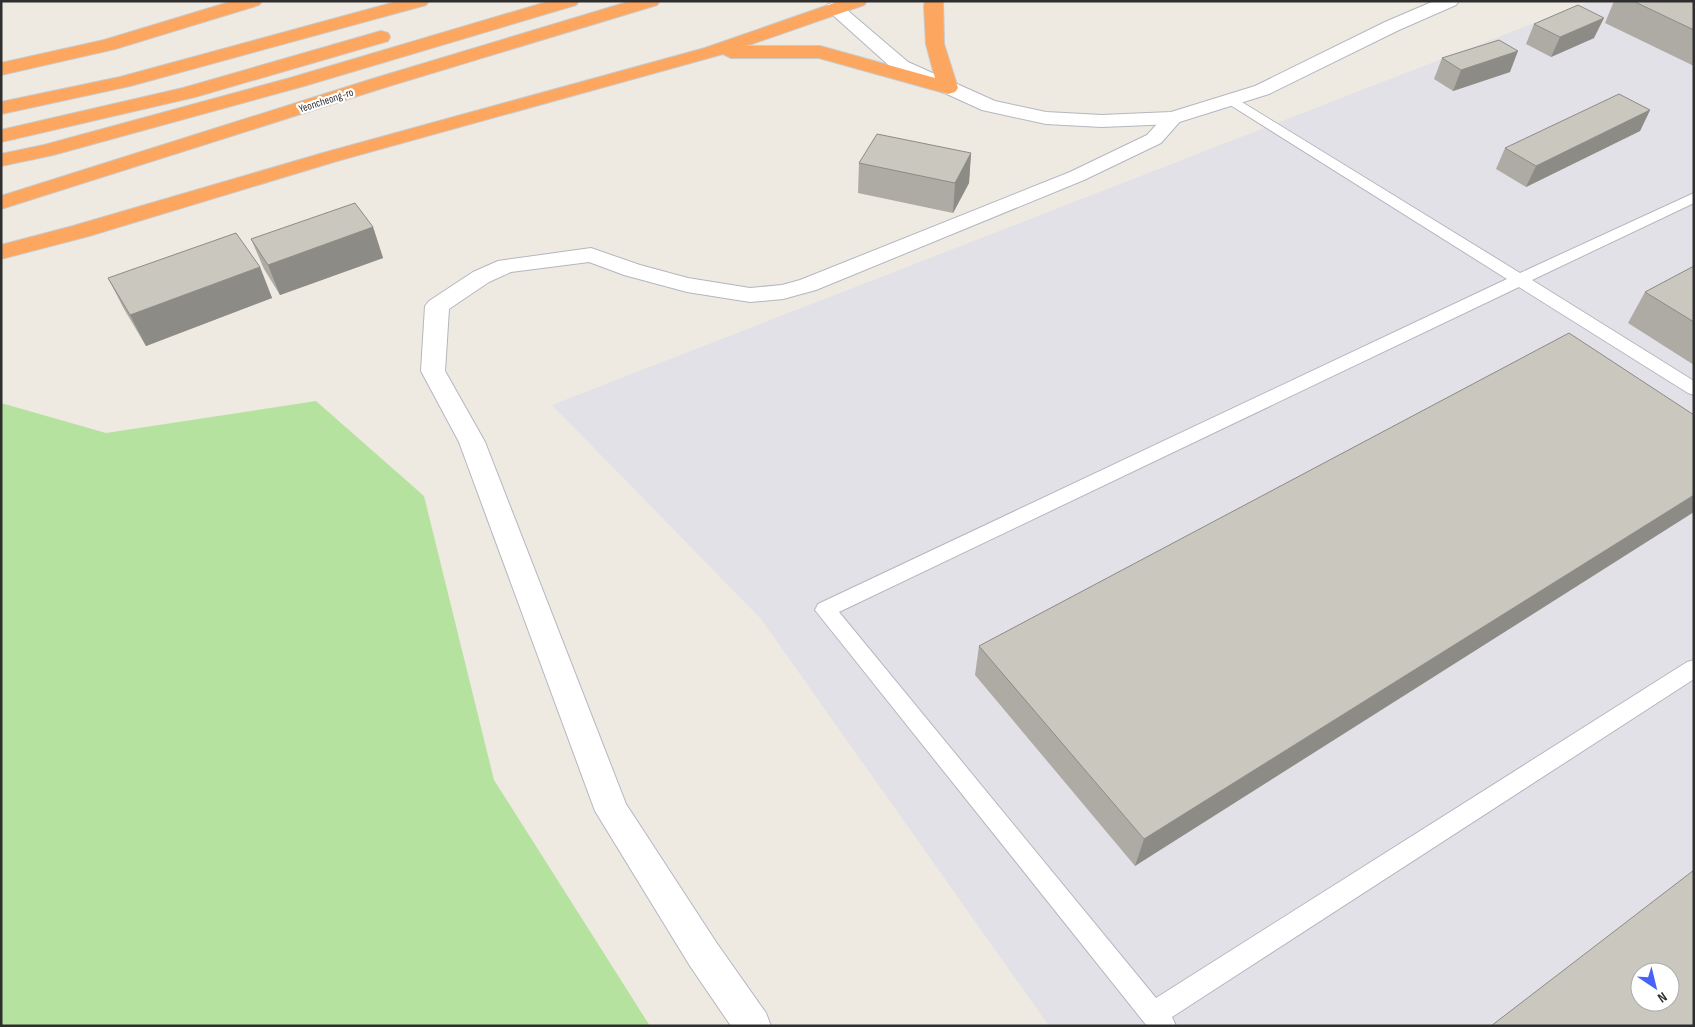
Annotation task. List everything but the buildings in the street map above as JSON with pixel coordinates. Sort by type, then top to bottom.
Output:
[{"type":"highway","points":[[1,69],[108,45],[253,1]]},
{"type":"highway","points":[[1,108],[123,82],[420,1]]},
{"type":"highway","points":[[460,15],[507,1]]},
{"type":"highway","name":"Yeoncheong-ro","points":[[1,160],[46,151],[297,82],[570,1]]},
{"type":"highway","name":"Yeoncheong-ro","points":[[1,204],[379,83],[651,1]]},
{"type":"highway","points":[[1,252],[81,232],[330,157],[712,52],[829,5],[858,1]]},
{"type":"highway","points":[[934,1],[935,44],[948,88]]},
{"type":"highway","points":[[1,136],[188,93],[394,34]]},
{"type":"highway","points":[[712,52],[820,52],[948,88]]},
{"type":"street","points":[[829,5],[901,66],[989,106],[1046,118],[1102,121],[1173,118],[1262,90],[1392,26],[1450,1]]},
{"type":"street","points":[[753,1026],[703,954],[612,811],[472,442],[433,371],[437,306],[482,277],[506,266],[591,255],[632,270],[687,286],[750,295],[783,292],[808,285],[1077,176],[1154,139],[1173,118]]},
{"type":"lane","points":[[1232,100],[1694,389]]},
{"type":"lane","points":[[1694,197],[825,610],[1158,1020],[1694,668]]},
{"type":"shaded area","points":[[1591,1],[1694,1],[1694,1026],[1049,1026],[761,619],[552,405]]},
{"type":"green space","points":[[316,401],[424,496],[494,780],[650,1026],[1,1026],[1,403],[106,433]]}]
